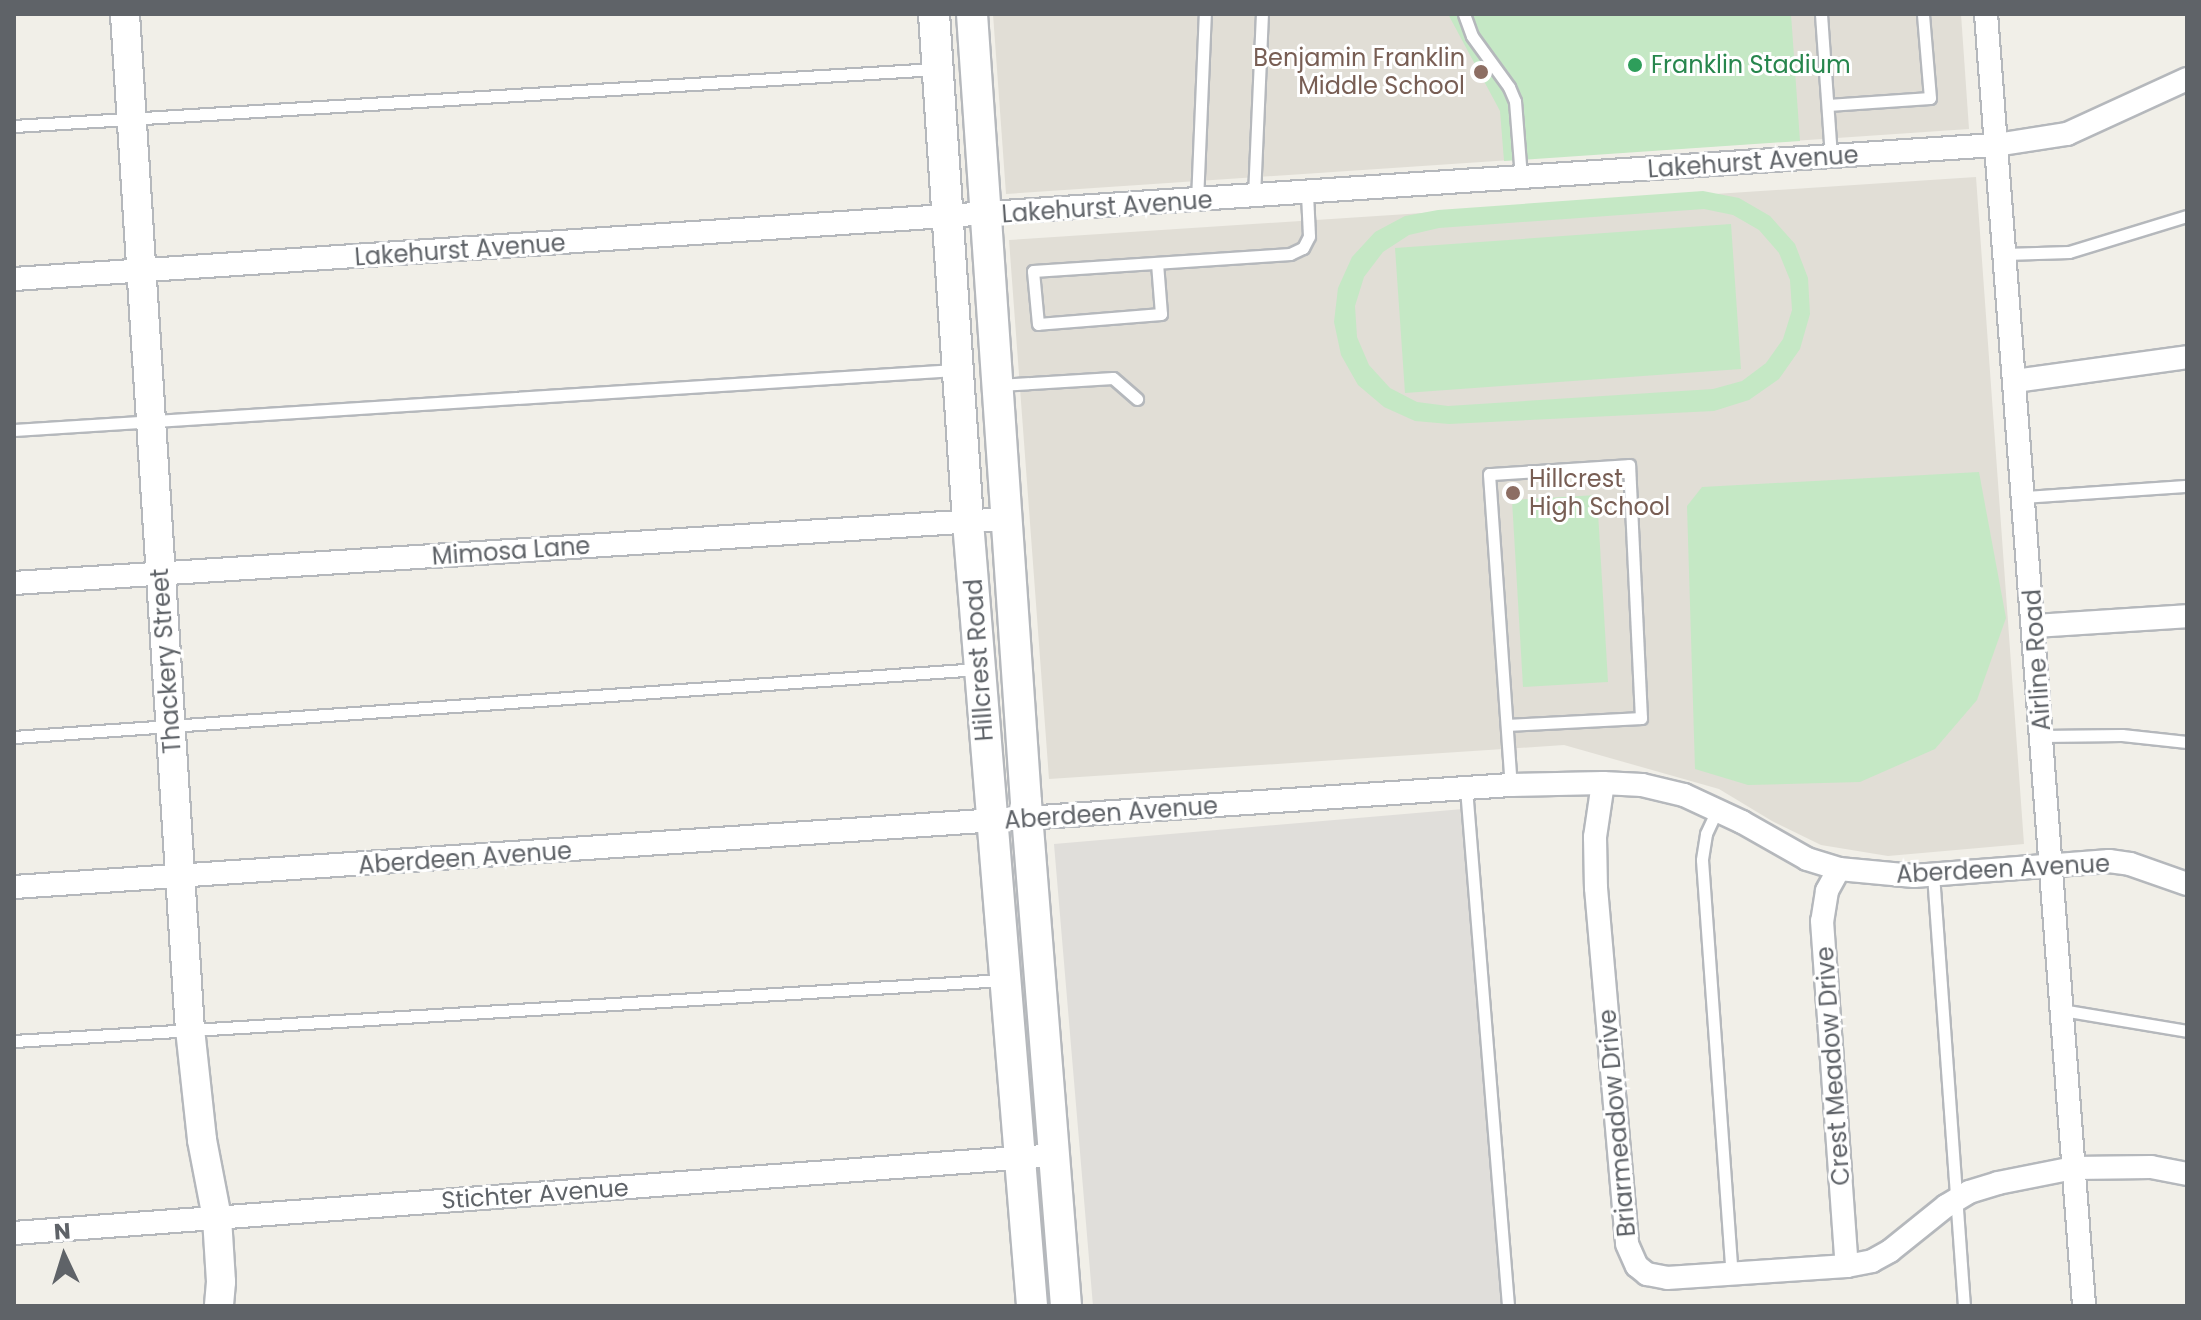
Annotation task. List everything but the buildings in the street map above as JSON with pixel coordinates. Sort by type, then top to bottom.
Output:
[{"type":"main road","name":"Hillcrest Road","points":[[934,14],[968,522],[1032,1306]]},
{"type":"main road","name":"Hillcrest Road","points":[[972,14],[1027,820],[1066,1306]]},
{"type":"street","name":"Thackery Street","points":[[125,14],[190,1029],[202,1140],[217,1218],[221,1282],[219,1306]]},
{"type":"street","name":"Airline Road","points":[[1986,14],[2084,1306]]},
{"type":"street","name":"Lakehurst Avenue","points":[[14,279],[1996,145],[2067,134],[2187,79]]},
{"type":"street","points":[[2015,381],[2187,357]]},
{"type":"street","name":"Mimosa Lane","points":[[14,583],[1007,519]]},
{"type":"street","points":[[2034,626],[2187,616]]},
{"type":"street","name":"Aberdeen Avenue","points":[[14,887],[1511,785],[1603,783],[1665,789],[1717,810],[1807,859],[1839,869],[1886,875],[2052,863],[2130,864],[2187,884]]},
{"type":"street","name":"Briarmeadow Drive","points":[[1603,783],[1595,837],[1596,888],[1627,1244],[1637,1266],[1656,1278],[1847,1266],[1872,1261],[1957,1200],[1998,1183],[2074,1168],[2151,1167],[2187,1174]]},
{"type":"street","name":"Crest Meadow Drive","points":[[1839,869],[1827,891],[1822,921],[1847,1266]]},
{"type":"street","name":"Stichter Avenue","points":[[14,1233],[1056,1155]]},
{"type":"lane","points":[[1197,201],[1205,14]]},
{"type":"lane","points":[[1254,197],[1262,14]]},
{"type":"lane","points":[[1464,14],[1472,36],[1509,87],[1515,101],[1521,178]]},
{"type":"lane","points":[[1821,14],[1831,156]]},
{"type":"lane","points":[[1828,105],[1930,98],[1923,14]]},
{"type":"lane","points":[[14,126],[938,68]]},
{"type":"lane","points":[[1157,263],[1161,314],[1038,324],[1033,271],[1290,254],[1303,248],[1309,236],[1307,193]]},
{"type":"lane","points":[[2005,254],[2069,252],[2187,216]]},
{"type":"lane","points":[[14,430],[960,370]]},
{"type":"lane","points":[[998,385],[1113,378],[1137,399]]},
{"type":"lane","points":[[1507,725],[1641,718],[1629,465],[1489,474],[1511,785]]},
{"type":"lane","points":[[2024,497],[2187,486]]},
{"type":"lane","points":[[14,737],[980,669]]},
{"type":"lane","points":[[2043,736],[2122,735],[2187,742]]},
{"type":"lane","points":[[1466,788],[1508,1306]]},
{"type":"lane","points":[[1717,810],[1706,834],[1702,860],[1732,1274]]},
{"type":"lane","points":[[1933,874],[1964,1306]]},
{"type":"lane","points":[[14,1041],[1005,980]]},
{"type":"lane","points":[[2062,1010],[2187,1031]]},
{"type":"shaded area","name":"Benjamin Franklin Middle School","points":[[993,14],[1961,14],[1969,129],[1006,194]]},
{"type":"shaded area","name":"Hillcrest High School","points":[[1976,177],[2024,844],[1888,856],[1821,845],[1772,821],[1719,789],[1564,745],[1049,779],[1009,240]]},
{"type":"shaded area","points":[[1463,809],[1504,1306],[1093,1306],[1054,844]]},
{"type":"green space","name":"Franklin Stadium","points":[[1448,14],[1791,14],[1800,141],[1504,161],[1500,111]]},
{"type":"green space","points":[[1703,191],[1739,198],[1770,216],[1795,244],[1808,278],[1810,314],[1800,349],[1779,379],[1749,400],[1714,411],[1449,424],[1415,421],[1384,407],[1358,385],[1341,355],[1334,322],[1338,288],[1352,257],[1375,232],[1405,216],[1438,210]],"holes":[[[1704,209],[1733,215],[1759,230],[1779,253],[1790,280],[1792,310],[1783,339],[1766,363],[1742,381],[1713,389],[1448,406],[1417,402],[1390,388],[1369,365],[1357,337],[1355,306],[1364,277],[1383,252],[1409,235],[1439,228]]]},
{"type":"green space","points":[[1731,224],[1741,369],[1405,393],[1395,248]]},
{"type":"green space","points":[[1979,472],[2006,618],[1977,700],[1935,749],[1860,782],[1748,785],[1695,769],[1687,506],[1702,487]]},
{"type":"green space","points":[[1597,495],[1608,682],[1523,687],[1512,500]]},
{"type":"place","name":"Franklin Stadium","points":[[1635,65]]},
{"type":"place","name":"Benjamin Franklin Middle School","points":[[1481,72]]},
{"type":"place","name":"Hillcrest High School","points":[[1513,493]]}]
